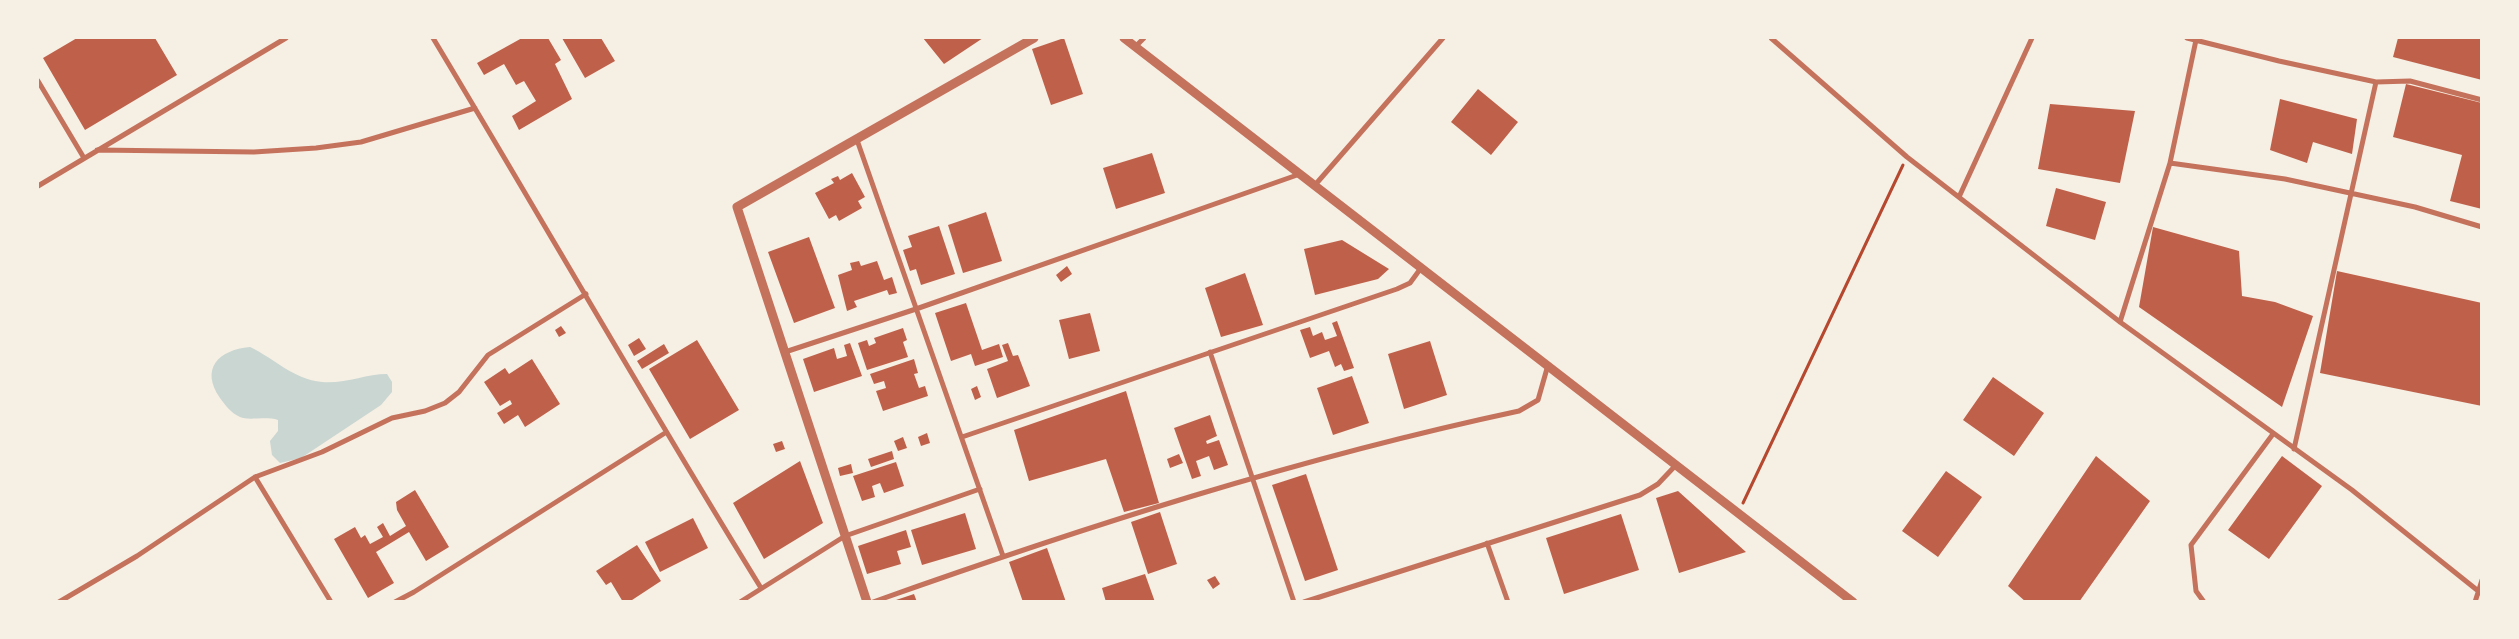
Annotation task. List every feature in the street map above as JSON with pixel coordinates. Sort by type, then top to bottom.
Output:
[{"type":"street","points":[[38,186],[286,38]]},
{"type":"street","points":[[434,38],[586,294],[665,433],[761,588]]},
{"type":"street","points":[[867,602],[737,207],[1034,38]]},
{"type":"street","points":[[1124,38],[1853,602]]},
{"type":"street","points":[[1136,46],[1144,38]]},
{"type":"street","points":[[1315,186],[1443,38]]},
{"type":"street","points":[[1771,38],[1907,157],[2120,322],[2352,490],[2480,594]]},
{"type":"street","points":[[1959,197],[2032,38]]},
{"type":"street","points":[[2187,38],[2376,82],[2410,82],[2482,100]]},
{"type":"street","points":[[2120,322],[2170,163],[2196,40]]},
{"type":"street","points":[[38,82],[84,158]]},
{"type":"street","points":[[2294,448],[2353,194],[2376,82]]},
{"type":"street","points":[[98,150],[254,152],[316,148],[361,142],[475,108]]},
{"type":"street","points":[[857,140],[1003,556]]},
{"type":"street","points":[[2170,163],[2285,179],[2415,207],[2482,226]]},
{"type":"street","points":[[785,352],[916,309],[1300,174]]},
{"type":"street","points":[[962,437],[1397,289],[1410,283],[1421,268]]},
{"type":"street","points":[[59,602],[137,556],[255,477],[322,452],[392,418],[425,411],[445,404],[459,392],[488,355],[586,294]]},
{"type":"street","points":[[1210,352],[1294,602]]},
{"type":"street","points":[[872,602],[1003,556],[1252,478],[1519,411],[1538,400],[1548,365]]},
{"type":"street","points":[[395,602],[414,592],[665,433]]},
{"type":"street","points":[[2204,602],[2196,591],[2192,545],[2274,434]]},
{"type":"street","points":[[1304,602],[1640,495],[1658,484],[1676,465]]},
{"type":"street","points":[[255,477],[331,602]]},
{"type":"street","points":[[740,602],[845,536],[980,489]]},
{"type":"street","points":[[1487,543],[1508,602]]},
{"type":"street","points":[[2476,602],[2480,594],[2482,580]]},
{"type":"path","points":[[1738,512],[1907,157]]},
{"type":"shaded area","points":[[250,347],[293,373],[322,382],[339,382],[387,374],[392,382],[392,392],[381,405],[301,458],[280,463],[272,455],[270,441],[278,431],[278,420],[268,418],[248,419],[237,415],[229,409],[214,388],[212,370],[221,357],[229,352]]},
{"type":"building","points":[[77,38],[155,38],[177,75],[85,130],[43,58]]},
{"type":"building","points":[[522,38],[548,38],[561,60],[555,64],[572,99],[519,130],[512,116],[536,101],[524,81],[516,85],[504,64],[484,75],[477,63]]},
{"type":"building","points":[[562,38],[601,38],[615,61],[585,78]]},
{"type":"building","points":[[923,38],[983,38],[944,64]]},
{"type":"building","points":[[1064,38],[1083,94],[1051,105],[1032,49]]},
{"type":"building","points":[[2398,38],[2482,38],[2482,80],[2393,57]]},
{"type":"building","points":[[2406,84],[2482,103],[2482,209],[2450,201],[2462,155],[2393,137]]},
{"type":"building","points":[[1478,89],[1518,122],[1491,155],[1451,122]]},
{"type":"building","points":[[2280,99],[2357,119],[2352,154],[2313,142],[2307,163],[2270,150]]},
{"type":"building","points":[[2050,104],[2135,111],[2120,183],[2038,169]]},
{"type":"building","points":[[1152,153],[1165,193],[1116,209],[1103,168]]},
{"type":"building","points":[[852,173],[865,197],[858,201],[862,208],[839,221],[836,215],[829,219],[815,193],[834,183],[831,179],[838,176],[840,180]]},
{"type":"building","points":[[2056,188],[2106,202],[2095,240],[2046,226]]},
{"type":"building","points":[[986,212],[1002,261],[963,273],[948,225]]},
{"type":"building","points":[[939,226],[955,274],[921,285],[916,269],[910,271],[903,250],[912,247],[908,236]]},
{"type":"building","points":[[2153,227],[2239,251],[2242,296],[2275,302],[2313,316],[2282,407],[2139,307]]},
{"type":"building","points":[[809,237],[835,308],[794,323],[768,252]]},
{"type":"building","points":[[1342,240],[1389,269],[1378,279],[1315,295],[1304,249]]},
{"type":"building","points":[[859,261],[861,266],[877,261],[884,280],[892,277],[897,293],[889,295],[887,290],[854,301],[857,307],[847,311],[838,275],[852,270],[850,263]]},
{"type":"building","points":[[1067,266],[1072,274],[1061,282],[1056,275]]},
{"type":"building","points":[[2337,271],[2482,303],[2482,406],[2320,373]]},
{"type":"building","points":[[1245,273],[1263,325],[1221,337],[1205,288]]},
{"type":"building","points":[[966,303],[982,350],[999,344],[1003,357],[975,366],[971,354],[951,361],[935,313]]},
{"type":"building","points":[[1090,313],[1100,351],[1069,359],[1059,320]]},
{"type":"building","points":[[1337,321],[1354,368],[1344,371],[1341,364],[1335,367],[1329,351],[1310,358],[1300,330],[1310,327],[1313,336],[1322,332],[1325,340],[1337,336],[1332,323]]},
{"type":"building","points":[[561,326],[566,333],[559,337],[555,330]]},
{"type":"building","points":[[903,328],[907,340],[903,342],[908,357],[867,370],[858,343],[867,340],[869,346],[876,343],[874,338]]},
{"type":"building","points":[[639,338],[646,349],[634,356],[628,345]]},
{"type":"building","points":[[697,340],[739,410],[690,439],[649,369]]},
{"type":"building","points":[[1430,341],[1447,395],[1404,409],[1388,354]]},
{"type":"building","points":[[850,343],[862,376],[814,392],[803,359],[834,348],[837,359],[847,356],[844,345]]},
{"type":"building","points":[[1008,343],[1013,356],[1018,355],[1030,386],[997,398],[987,369],[1008,361],[1002,345]]},
{"type":"building","points":[[664,344],[669,353],[642,369],[637,361]]},
{"type":"building","points":[[532,359],[560,404],[525,427],[518,415],[504,424],[497,413],[512,404],[510,400],[500,406],[484,382],[505,368],[509,374]]},
{"type":"building","points":[[914,359],[918,373],[914,374],[919,388],[925,386],[928,396],[883,411],[876,391],[886,388],[884,381],[874,384],[870,374]]},
{"type":"building","points":[[1352,376],[1369,423],[1333,435],[1317,388]]},
{"type":"building","points":[[1993,377],[2044,413],[2014,456],[1963,420]]},
{"type":"building","points":[[977,386],[981,397],[975,400],[971,389]]},
{"type":"building","points":[[1126,391],[1159,503],[1124,512],[1106,459],[1029,481],[1014,430]]},
{"type":"building","points":[[1210,415],[1217,436],[1206,441],[1207,444],[1219,440],[1228,465],[1214,470],[1209,456],[1196,461],[1201,476],[1192,479],[1174,428]]},
{"type":"building","points":[[927,433],[930,443],[921,446],[918,437]]},
{"type":"building","points":[[903,437],[907,448],[898,451],[894,441]]},
{"type":"building","points":[[782,441],[785,449],[776,452],[773,444]]},
{"type":"building","points":[[892,451],[894,459],[871,467],[868,459]]},
{"type":"building","points":[[1179,454],[1183,463],[1170,468],[1167,459]]},
{"type":"building","points":[[2096,456],[2150,501],[2079,602],[2026,602],[2008,586]]},
{"type":"building","points":[[2282,456],[2322,486],[2269,559],[2228,530]]},
{"type":"building","points":[[800,461],[823,523],[764,559],[733,503]]},
{"type":"building","points":[[896,462],[904,486],[884,493],[880,483],[872,486],[875,497],[862,501],[853,476]]},
{"type":"building","points":[[851,464],[853,473],[840,476],[838,468]]},
{"type":"building","points":[[1946,471],[1982,497],[1938,557],[1902,531]]},
{"type":"building","points":[[1306,474],[1338,570],[1305,581],[1272,485]]},
{"type":"building","points":[[415,490],[449,547],[426,561],[409,532],[376,552],[394,583],[368,598],[334,539],[355,527],[361,538],[365,535],[370,544],[383,537],[377,527],[383,523],[390,536],[406,526],[397,510],[396,502]]},
{"type":"building","points":[[1678,491],[1746,552],[1679,573],[1656,498]]},
{"type":"building","points":[[1160,512],[1177,564],[1148,574],[1131,522]]},
{"type":"building","points":[[965,513],[976,549],[922,565],[911,530]]},
{"type":"building","points":[[1621,514],[1639,570],[1564,594],[1546,538]]},
{"type":"building","points":[[693,518],[708,548],[660,572],[645,542]]},
{"type":"building","points":[[906,530],[911,547],[897,551],[901,564],[867,574],[858,546]]},
{"type":"building","points":[[637,545],[661,581],[629,602],[623,602],[611,582],[606,585],[596,571]]},
{"type":"building","points":[[1047,548],[1066,602],[1023,602],[1009,562]]},
{"type":"building","points":[[1145,574],[1155,602],[1106,602],[1102,588]]},
{"type":"building","points":[[1215,576],[1220,584],[1213,589],[1207,580]]},
{"type":"building","points":[[914,594],[917,602],[893,602],[893,601]]}]
